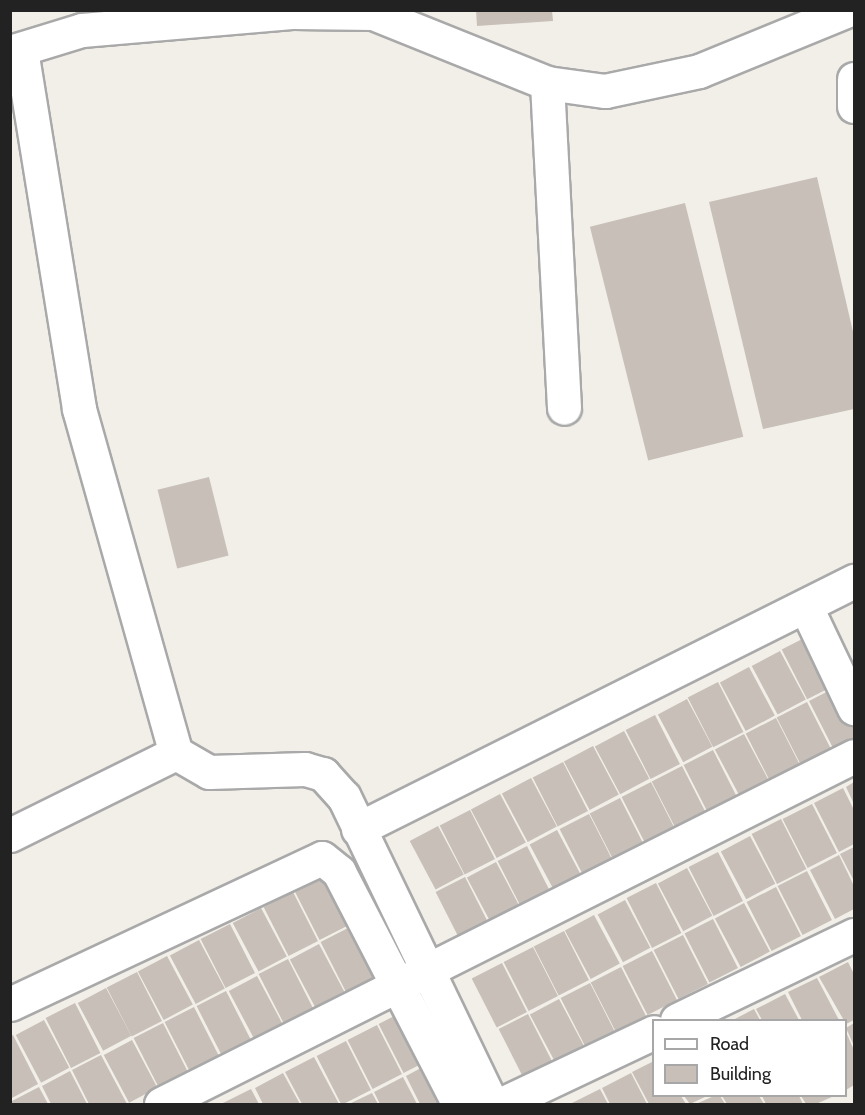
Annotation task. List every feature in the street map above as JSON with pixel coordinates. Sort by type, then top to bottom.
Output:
[{"type":"street","points":[[492,1104],[344,796],[323,774],[305,769],[209,772],[176,753],[79,409],[16,51],[81,20],[294,12],[373,13],[547,83],[574,90],[630,88],[699,71],[848,10]]},
{"type":"street","points":[[855,79],[855,106]]},
{"type":"street","points":[[547,83],[564,408]]},
{"type":"street","points":[[358,829],[855,581]]},
{"type":"street","points":[[806,607],[855,708]]},
{"type":"street","points":[[10,835],[176,753]]},
{"type":"street","points":[[161,1104],[430,973],[855,756]]},
{"type":"street","points":[[10,1004],[322,858],[339,873],[459,1104]]},
{"type":"street","points":[[679,1019],[855,935]]},
{"type":"street","points":[[502,1104],[652,1033]]},
{"type":"building","points":[[476,10],[552,10],[553,21],[477,26]]},
{"type":"building","points":[[817,177],[854,336],[854,409],[763,429],[709,202]]},
{"type":"building","points":[[685,203],[743,437],[648,461],[590,227]]},
{"type":"building","points":[[209,477],[229,556],[177,568],[158,490]]},
{"type":"building","points":[[812,634],[837,684],[807,699],[782,649]]},
{"type":"building","points":[[780,651],[806,700],[778,715],[752,666]]},
{"type":"building","points":[[749,667],[775,716],[746,731],[720,682]]},
{"type":"building","points":[[718,682],[743,732],[713,747],[688,697]]},
{"type":"building","points":[[838,686],[854,719],[854,740],[834,750],[809,701]]},
{"type":"building","points":[[687,699],[712,747],[683,762],[658,714]]},
{"type":"building","points":[[807,702],[832,751],[802,766],[777,717]]},
{"type":"building","points":[[655,715],[680,764],[651,779],[626,730]]},
{"type":"building","points":[[776,718],[801,767],[771,782],[746,733]]},
{"type":"building","points":[[624,731],[649,779],[620,794],[595,746]]},
{"type":"building","points":[[744,734],[770,783],[741,798],[715,749]]},
{"type":"building","points":[[593,746],[619,795],[590,810],[564,761]]},
{"type":"building","points":[[713,750],[738,799],[709,814],[684,765]]},
{"type":"building","points":[[563,762],[588,811],[558,826],[533,777]]},
{"type":"building","points":[[682,766],[707,815],[677,830],[652,781]]},
{"type":"building","points":[[531,778],[557,827],[528,842],[502,793]]},
{"type":"building","points":[[651,782],[676,831],[647,846],[622,797]]},
{"type":"building","points":[[854,782],[854,804],[846,787]]},
{"type":"building","points":[[843,788],[854,810],[854,844],[839,852],[814,803]]},
{"type":"building","points":[[500,794],[526,843],[497,858],[471,809]]},
{"type":"building","points":[[620,798],[645,847],[615,862],[590,813]]},
{"type":"building","points":[[812,804],[837,853],[808,868],[783,819]]},
{"type":"building","points":[[470,810],[495,859],[465,874],[440,825]]},
{"type":"building","points":[[589,814],[614,863],[585,878],[560,829]]},
{"type":"building","points":[[781,819],[806,869],[777,884],[752,834]]},
{"type":"building","points":[[438,826],[464,875],[436,890],[410,841]]},
{"type":"building","points":[[557,830],[583,879],[555,893],[530,845]]},
{"type":"building","points":[[750,836],[775,884],[746,899],[721,851]]},
{"type":"building","points":[[527,846],[552,895],[523,910],[498,861]]},
{"type":"building","points":[[854,847],[854,881],[840,854]]},
{"type":"building","points":[[718,852],[743,901],[714,916],[689,867]]},
{"type":"building","points":[[839,855],[854,886],[854,909],[835,919],[810,870]]},
{"type":"building","points":[[496,862],[521,910],[492,925],[467,877]]},
{"type":"building","points":[[687,868],[712,916],[683,931],[658,883]]},
{"type":"building","points":[[807,871],[832,920],[803,935],[778,886]]},
{"type":"building","points":[[324,876],[349,925],[320,940],[295,891]]},
{"type":"building","points":[[465,877],[490,927],[461,942],[436,892]]},
{"type":"building","points":[[656,883],[681,933],[652,948],[627,898]]},
{"type":"building","points":[[776,887],[801,936],[772,951],[747,902]]},
{"type":"building","points":[[293,892],[318,941],[289,956],[264,907]]},
{"type":"building","points":[[625,900],[650,948],[623,962],[598,915]]},
{"type":"building","points":[[744,903],[770,952],[741,967],[715,918]]},
{"type":"building","points":[[261,908],[287,957],[259,972],[233,923]]},
{"type":"building","points":[[594,915],[620,964],[591,979],[565,930]]},
{"type":"building","points":[[713,919],[738,968],[709,983],[684,934]]},
{"type":"building","points":[[230,924],[255,973],[226,988],[201,939]]},
{"type":"building","points":[[350,927],[375,977],[346,992],[321,942]]},
{"type":"building","points":[[564,931],[589,980],[559,995],[534,946]]},
{"type":"building","points":[[683,935],[708,984],[679,999],[654,950]]},
{"type":"building","points":[[199,940],[225,989],[196,1004],[170,955]]},
{"type":"building","points":[[319,944],[344,992],[315,1007],[290,959]]},
{"type":"building","points":[[533,947],[558,996],[529,1011],[504,962]]},
{"type":"building","points":[[652,951],[677,1000],[648,1015],[623,966]]},
{"type":"building","points":[[167,956],[193,1005],[164,1020],[138,971]]},
{"type":"building","points":[[288,959],[313,1009],[284,1024],[259,974]]},
{"type":"building","points":[[848,962],[854,974],[854,1020],[847,1024],[847,1019],[843,1019],[819,977]]},
{"type":"building","points":[[502,963],[527,1012],[497,1027],[472,978]]},
{"type":"building","points":[[621,967],[646,1016],[616,1031],[591,982]]},
{"type":"building","points":[[137,972],[162,1021],[132,1036],[107,987]]},
{"type":"building","points":[[257,976],[282,1024],[254,1039],[229,991]]},
{"type":"building","points":[[817,978],[838,1019],[802,1019],[788,992]]},
{"type":"building","points":[[590,983],[615,1032],[586,1047],[561,998]]},
{"type":"building","points":[[106,988],[131,1036],[103,1051],[78,1003]]},
{"type":"building","points":[[226,991],[251,1040],[222,1055],[197,1006]]},
{"type":"building","points":[[785,994],[798,1019],[761,1019],[756,1009]]},
{"type":"building","points":[[559,999],[584,1047],[555,1062],[530,1014]]},
{"type":"building","points":[[75,1003],[100,1053],[71,1068],[46,1018]]},
{"type":"building","points":[[194,1007],[219,1056],[190,1071],[165,1022]]},
{"type":"building","points":[[408,1009],[433,1058],[404,1073],[379,1024]]},
{"type":"building","points":[[754,1009],[759,1019],[735,1019]]},
{"type":"building","points":[[528,1014],[553,1064],[524,1079],[499,1029]]},
{"type":"building","points":[[44,1020],[69,1068],[41,1083],[16,1035]]},
{"type":"building","points":[[163,1023],[188,1073],[159,1088],[134,1038]]},
{"type":"building","points":[[854,1023],[854,1046],[847,1030],[847,1027]]},
{"type":"building","points":[[377,1025],[402,1074],[373,1089],[348,1040]]},
{"type":"building","points":[[847,1034],[854,1050],[854,1085],[847,1089]]},
{"type":"building","points":[[13,1035],[38,1084],[10,1099],[10,1037]]},
{"type":"building","points":[[132,1040],[157,1088],[129,1103],[104,1055]]},
{"type":"building","points":[[346,1041],[371,1090],[341,1104],[317,1056]]},
{"type":"building","points":[[101,1055],[127,1104],[89,1104],[72,1070]]},
{"type":"building","points":[[314,1057],[339,1104],[302,1104],[285,1072]]},
{"type":"building","points":[[434,1061],[457,1104],[420,1104],[406,1076]]},
{"type":"building","points":[[652,1062],[652,1097],[682,1097],[686,1104],[649,1104],[632,1072]]},
{"type":"building","points":[[70,1071],[87,1104],[51,1104],[42,1086]]},
{"type":"building","points":[[283,1073],[300,1104],[263,1104],[255,1088]]},
{"type":"building","points":[[631,1073],[647,1104],[610,1104],[602,1088]]},
{"type":"building","points":[[403,1077],[417,1104],[380,1104],[374,1092]]},
{"type":"building","points":[[39,1087],[48,1104],[12,1104],[10,1102]]},
{"type":"building","points":[[251,1089],[259,1104],[221,1104]]},
{"type":"building","points":[[600,1089],[608,1104],[570,1104]]},
{"type":"building","points":[[372,1093],[378,1104],[349,1104]]},
{"type":"building","points":[[685,1097],[705,1097],[690,1104]]},
{"type":"building","points":[[712,1097],[721,1097],[725,1104],[696,1104]]},
{"type":"building","points":[[723,1097],[760,1097],[764,1104],[727,1104]]},
{"type":"building","points":[[762,1097],[800,1097],[803,1104],[766,1104]]},
{"type":"building","points":[[802,1097],[832,1097],[816,1104],[806,1104]]}]
